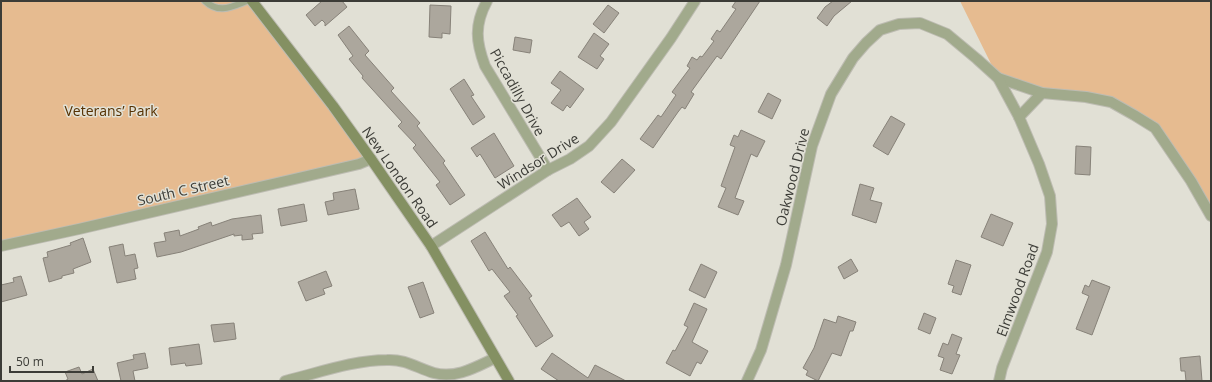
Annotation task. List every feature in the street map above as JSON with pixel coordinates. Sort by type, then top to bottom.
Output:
[{"type":"street","name":"New London Road","points":[[252,1],[329,100],[431,246],[509,381]]},
{"type":"street","name":"Piccadilly Drive","points":[[487,1],[483,8],[476,32],[479,52],[485,66],[548,170]]},
{"type":"street","name":"Windsor Drive","points":[[431,246],[548,170],[570,159],[589,146],[611,122],[671,38],[695,1]]},
{"type":"street","name":"Oakwood Drive","points":[[748,381],[762,350],[786,265],[812,146],[831,94],[857,53],[866,43],[880,30],[898,24],[920,23],[947,34],[998,78],[1020,117]]},
{"type":"street","points":[[998,78],[1042,94],[1086,97],[1111,102],[1155,128],[1191,181],[1211,216]]},
{"type":"street","points":[[1020,117],[1042,94]]},
{"type":"street","name":"Elmwood Road","points":[[999,381],[1002,368],[1047,252],[1052,224],[1050,196],[1020,117]]},
{"type":"street","name":"South C Street","points":[[1,246],[351,166],[371,159]]},
{"type":"street","points":[[285,381],[370,360],[406,361],[435,373],[452,375],[471,370],[495,358]]},
{"type":"lane","points":[[205,1],[216,8],[229,8],[247,1]]},
{"type":"green space","name":"Veterans’ Park","points":[[1,1],[252,1],[371,159],[1,246]]},
{"type":"green space","points":[[960,1],[1211,1],[1211,216],[1155,128],[1111,102],[1042,93],[998,78]]},
{"type":"building","points":[[322,1],[342,1],[347,7],[325,26],[325,23],[322,20],[315,26],[306,15]]},
{"type":"building","points":[[736,1],[760,1],[721,59],[717,56],[691,92],[694,94],[685,109],[682,107],[653,148],[640,139],[658,115],[661,117],[676,95],[672,92],[690,68],[687,66],[692,57],[697,60],[700,56],[702,57],[714,41],[711,39],[717,30],[720,32],[736,9],[732,7]]},
{"type":"building","points":[[833,1],[852,1],[834,16],[827,26],[817,18],[825,7]]},
{"type":"building","points":[[430,5],[451,6],[450,34],[442,33],[442,38],[429,37]]},
{"type":"building","points":[[608,5],[619,13],[604,33],[593,24]]},
{"type":"building","points":[[349,26],[369,51],[365,55],[394,88],[391,91],[420,123],[417,126],[445,161],[443,163],[465,195],[450,205],[436,185],[440,182],[413,148],[416,145],[398,126],[402,122],[362,78],[363,76],[349,59],[353,56],[338,35]]},
{"type":"building","points":[[594,33],[609,44],[600,56],[604,59],[597,69],[578,57]]},
{"type":"building","points":[[515,37],[532,40],[530,53],[513,50]]},
{"type":"building","points":[[560,71],[584,89],[570,108],[567,105],[563,111],[551,103],[561,90],[551,83]]},
{"type":"building","points":[[464,79],[474,95],[471,96],[485,117],[473,125],[450,89]]},
{"type":"building","points":[[768,93],[781,100],[772,119],[758,112]]},
{"type":"building","points":[[891,116],[905,124],[888,155],[873,146]]},
{"type":"building","points":[[741,130],[765,141],[757,157],[751,154],[735,198],[744,201],[738,215],[718,207],[726,188],[721,186],[735,147],[730,145],[734,135],[738,137]]},
{"type":"building","points":[[494,133],[514,166],[495,178],[480,154],[477,157],[471,148]]},
{"type":"building","points":[[1076,146],[1091,147],[1090,175],[1075,174]]},
{"type":"building","points":[[622,159],[635,170],[614,193],[601,182]]},
{"type":"building","points":[[860,184],[874,188],[870,200],[882,203],[876,223],[852,215]]},
{"type":"building","points":[[355,189],[359,209],[328,215],[325,202],[334,200],[333,193]]},
{"type":"building","points":[[577,198],[591,217],[584,222],[589,229],[579,236],[569,222],[561,227],[552,215]]},
{"type":"building","points":[[304,204],[307,221],[281,226],[278,209]]},
{"type":"building","points":[[991,214],[1013,223],[1003,246],[981,237]]},
{"type":"building","points":[[261,215],[263,233],[252,234],[253,239],[242,240],[242,235],[234,236],[234,234],[181,252],[157,257],[154,243],[166,241],[164,233],[179,230],[180,236],[199,229],[198,227],[211,222],[212,226],[232,219]]},
{"type":"building","points":[[485,232],[508,269],[510,267],[532,296],[529,298],[553,336],[536,347],[516,316],[518,315],[504,296],[510,292],[492,269],[489,271],[471,241]]},
{"type":"building","points":[[83,238],[91,262],[73,269],[74,273],[62,276],[62,278],[49,282],[43,258],[48,257],[47,252],[71,245],[70,243]]},
{"type":"building","points":[[123,244],[125,256],[135,254],[138,268],[134,269],[136,279],[117,283],[109,247]]},
{"type":"building","points":[[851,259],[858,271],[844,279],[838,267]]},
{"type":"building","points":[[956,260],[971,265],[961,295],[952,292],[954,286],[948,284]]},
{"type":"building","points":[[701,264],[717,272],[705,298],[689,290]]},
{"type":"building","points":[[326,271],[332,286],[323,289],[325,294],[306,301],[298,282]]},
{"type":"building","points":[[21,276],[27,295],[1,302],[1,285],[14,282],[13,278]]},
{"type":"building","points":[[1092,280],[1110,287],[1092,335],[1076,329],[1089,296],[1082,293],[1085,285],[1089,287]]},
{"type":"building","points":[[423,282],[434,313],[420,318],[408,287]]},
{"type":"building","points":[[694,303],[707,309],[692,342],[708,351],[701,364],[697,362],[690,376],[666,363],[673,350],[675,351],[688,327],[684,325]]},
{"type":"building","points":[[924,313],[936,318],[930,334],[918,329]]},
{"type":"building","points":[[838,316],[856,322],[853,331],[850,331],[841,356],[832,353],[818,381],[806,375],[808,371],[803,368],[814,348],[824,319],[836,323]]},
{"type":"building","points":[[234,323],[236,339],[214,342],[211,325]]},
{"type":"building","points":[[952,334],[962,338],[956,354],[960,355],[952,374],[940,370],[944,358],[938,356],[943,343],[948,345]]},
{"type":"building","points":[[199,344],[202,364],[186,366],[185,363],[171,365],[169,348]]},
{"type":"building","points":[[145,353],[148,368],[133,371],[135,381],[121,381],[117,363],[134,359],[133,355]]},
{"type":"building","points":[[552,353],[588,378],[595,365],[626,381],[559,381],[541,369]]},
{"type":"building","points":[[1200,356],[1202,381],[1186,381],[1185,371],[1181,371],[1180,358]]},
{"type":"building","points":[[79,367],[82,374],[93,369],[98,381],[65,381],[68,379],[65,372]]}]
